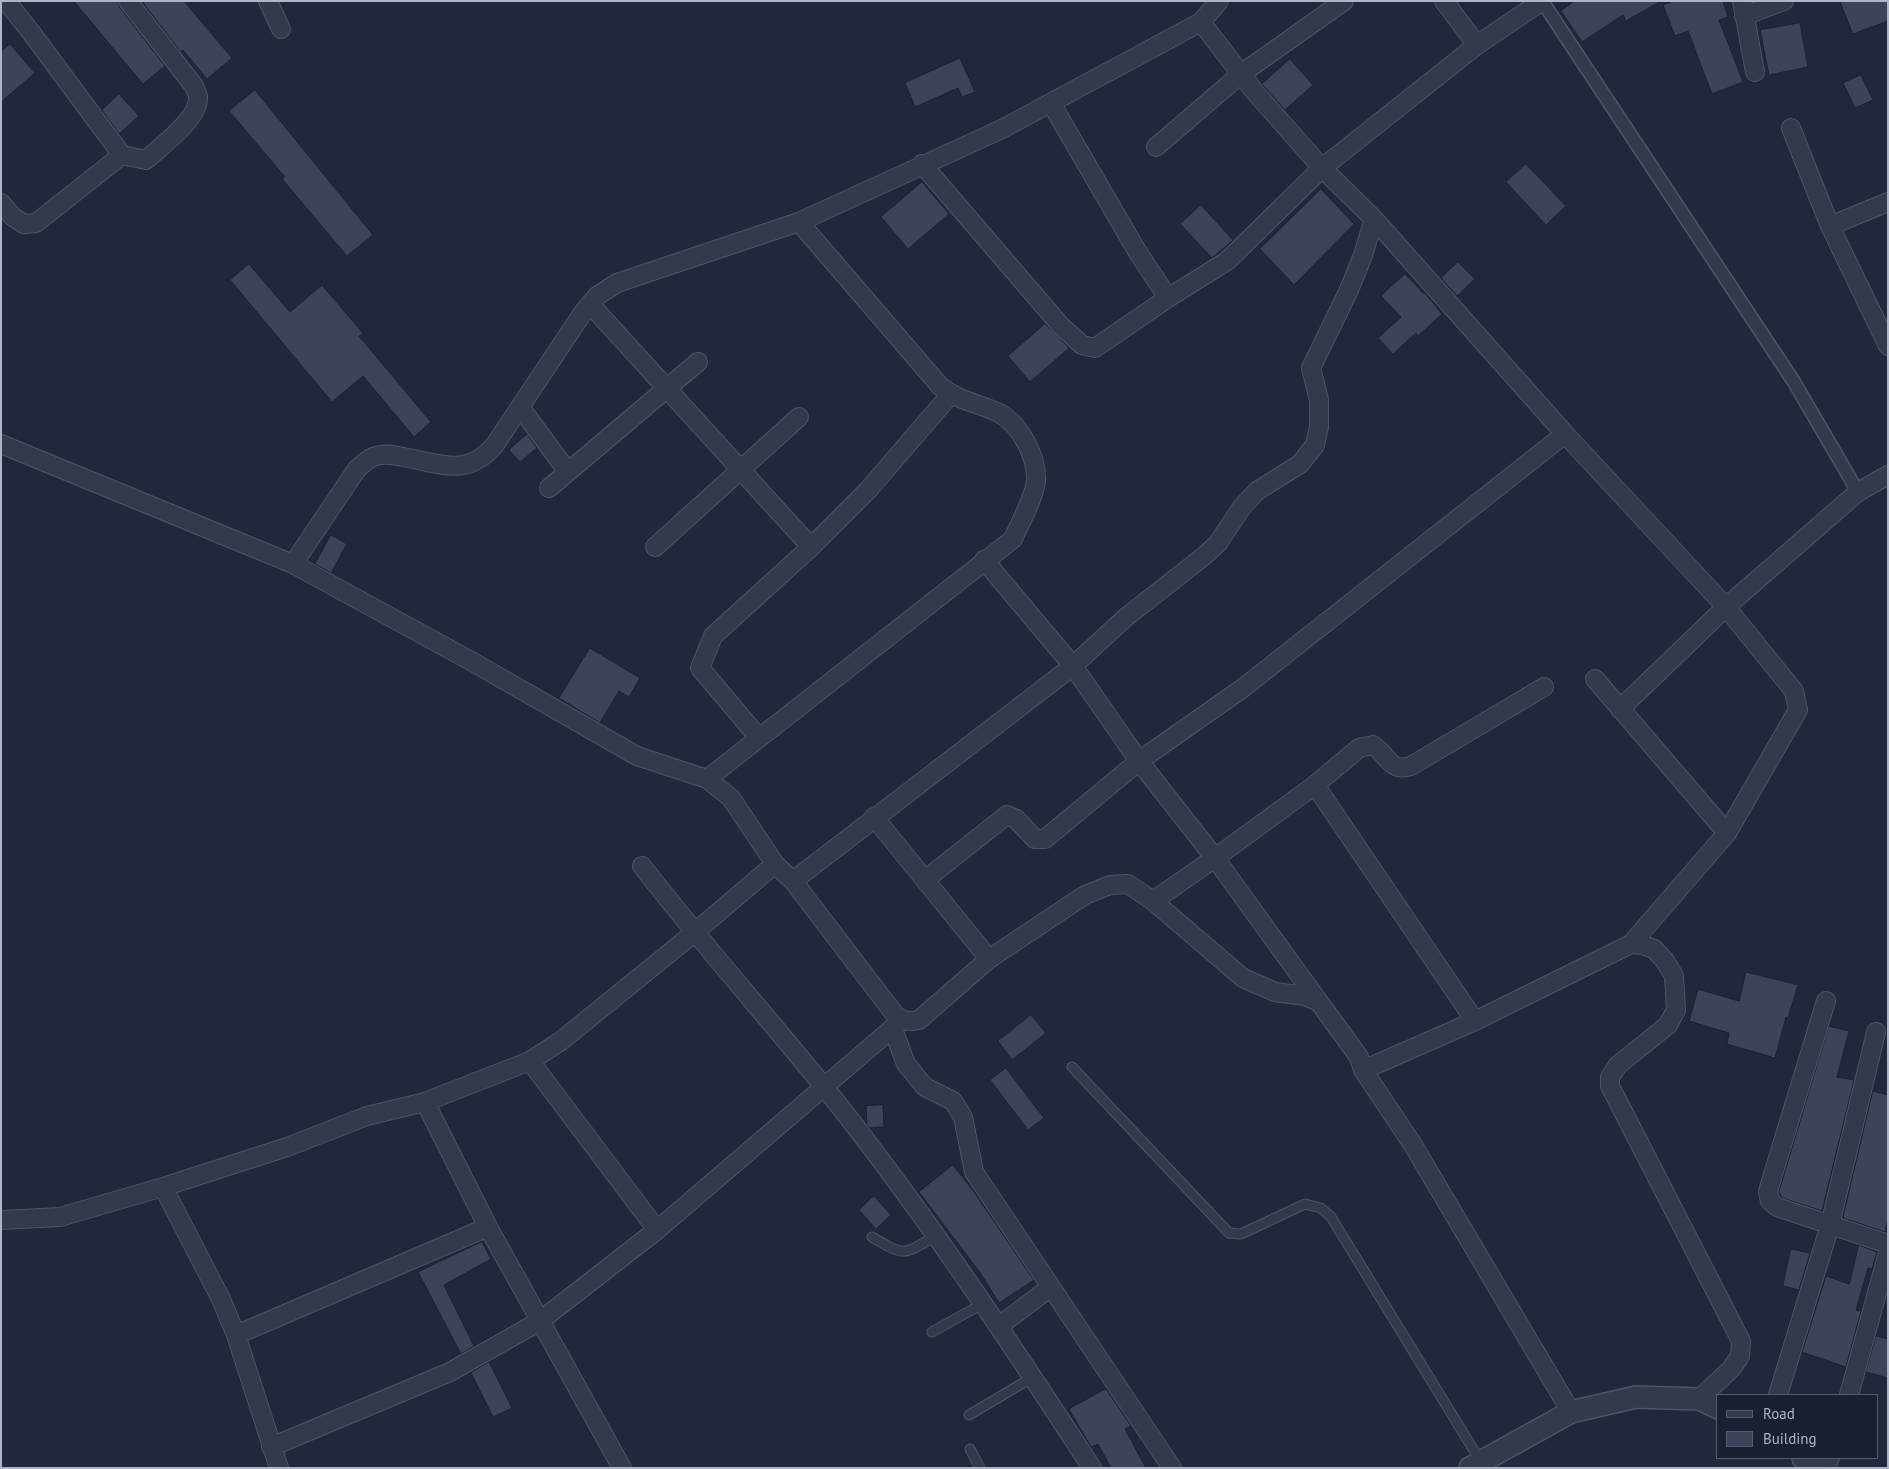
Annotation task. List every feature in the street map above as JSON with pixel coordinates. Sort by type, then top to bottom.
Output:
[{"type":"street","points":[[6,1],[122,155],[146,160],[194,112],[198,98],[194,86],[128,1]]},
{"type":"street","points":[[268,1],[281,29]]},
{"type":"street","points":[[293,564],[357,469],[368,459],[377,455],[390,454],[460,467],[475,463],[494,446],[590,304],[597,296],[617,283],[799,222],[922,164],[955,151],[1051,104],[1201,22],[1219,1]]},
{"type":"street","points":[[1156,147],[1241,74],[1344,1]]},
{"type":"street","points":[[1444,1],[1478,45]]},
{"type":"street","points":[[922,164],[1062,326],[1082,345],[1095,348],[1168,298],[1227,261],[1322,168],[1478,45],[1542,1],[1794,382],[1858,492]]},
{"type":"street","points":[[1755,72],[1743,8],[1784,1]]},
{"type":"street","points":[[1201,22],[1241,74],[1322,168],[1374,219],[1565,434],[1726,607],[1794,691],[1798,710],[1727,833],[1631,944],[1475,1021],[1363,1070]]},
{"type":"street","points":[[1051,104],[1137,251],[1168,298]]},
{"type":"street","points":[[1791,128],[1830,226],[1888,346]]},
{"type":"street","points":[[1,203],[13,217],[24,224],[36,223],[122,155]]},
{"type":"street","points":[[1830,226],[1888,202]]},
{"type":"street","points":[[793,881],[1073,666],[1125,618],[1218,543],[1242,507],[1257,491],[1300,464],[1315,445],[1319,427],[1318,400],[1311,368],[1349,290],[1363,255],[1374,219]]},
{"type":"street","points":[[707,779],[1013,538],[1036,482],[1034,463],[1026,442],[1013,425],[1002,415],[950,395],[940,386],[799,222]]},
{"type":"street","points":[[590,304],[811,547]]},
{"type":"street","points":[[549,488],[698,362]]},
{"type":"street","points":[[759,738],[700,668],[713,636],[811,547],[869,489],[950,395]]},
{"type":"street","points":[[520,407],[568,472]]},
{"type":"street","points":[[655,547],[799,417]]},
{"type":"street","points":[[926,879],[1007,815],[1016,818],[1035,839],[1045,839],[1139,761],[1243,688],[1565,434]]},
{"type":"street","points":[[1,444],[293,564],[471,661],[637,756],[707,779],[730,798],[775,864],[793,881],[896,1016],[906,1064],[925,1087],[953,1101],[963,1117],[974,1172],[1172,1468]]},
{"type":"street","points":[[1620,709],[1726,607],[1858,492],[1888,475]]},
{"type":"street","points":[[984,560],[1073,666],[1139,761],[1215,858],[1359,1057],[1363,1070],[1413,1145],[1571,1412]]},
{"type":"street","points":[[1595,680],[1727,833]]},
{"type":"street","points":[[1153,901],[1315,785],[1359,748],[1373,745],[1380,749],[1390,764],[1396,768],[1411,766],[1544,687]]},
{"type":"street","points":[[1315,785],[1475,1021]]},
{"type":"street","points":[[874,817],[989,959]]},
{"type":"street","points":[[1,1220],[60,1217],[163,1187],[287,1146],[367,1116],[425,1102],[530,1061],[561,1041],[694,933],[775,864]]},
{"type":"street","points":[[642,866],[694,933],[823,1087],[935,1236],[984,1303],[1092,1468]]},
{"type":"street","points":[[271,1447],[450,1372],[540,1321],[657,1230],[898,1024],[919,1020],[989,959],[1085,895],[1110,884],[1128,884],[1153,901],[1243,978],[1275,992],[1306,996],[1319,1002]]},
{"type":"street","points":[[1476,1465],[1571,1412],[1636,1397],[1708,1404],[1740,1356],[1741,1341],[1610,1086],[1610,1077],[1618,1064],[1668,1025],[1676,1010],[1674,976],[1665,961],[1654,949],[1643,945],[1631,944]]},
{"type":"street","points":[[1826,1001],[1768,1192],[1770,1201],[1777,1207],[1888,1244]]},
{"type":"street","points":[[1778,1394],[1830,1225],[1876,1032]]},
{"type":"street","points":[[530,1061],[657,1230]]},
{"type":"street","points":[[425,1102],[488,1227],[622,1468]]},
{"type":"street","points":[[163,1187],[236,1335],[279,1468]]},
{"type":"street","points":[[236,1335],[488,1227]]},
{"type":"street","points":[[1848,1394],[1888,1253]]},
{"type":"street","points":[[999,1326],[1052,1287]]},
{"type":"street","points":[[1804,1459],[1817,1468]]},
{"type":"lane","points":[[1072,1067],[1229,1233],[1241,1234],[1305,1204],[1321,1208],[1331,1217],[1476,1465]]},
{"type":"lane","points":[[872,1237],[896,1251],[908,1252],[935,1236]]},
{"type":"lane","points":[[932,1332],[984,1303]]},
{"type":"lane","points":[[969,1415],[1033,1377]]},
{"type":"lane","points":[[970,1449],[980,1468]]},
{"type":"building","points":[[74,1],[118,1],[120,8],[165,66],[143,84]]},
{"type":"building","points":[[142,1],[184,1],[232,58],[207,79],[183,50],[181,52]]},
{"type":"building","points":[[1575,1],[1661,1],[1626,21],[1623,15],[1582,42],[1561,11]]},
{"type":"building","points":[[1674,1],[1723,1],[1728,17],[1719,20],[1743,82],[1712,94],[1688,31],[1675,36],[1663,5]]},
{"type":"building","points":[[1840,1],[1888,1],[1888,21],[1853,34]]},
{"type":"building","points":[[1800,23],[1808,67],[1769,75],[1760,30]]},
{"type":"building","points":[[10,44],[35,73],[1,102],[1,52]]},
{"type":"building","points":[[960,58],[975,92],[962,97],[958,88],[915,107],[905,83]]},
{"type":"building","points":[[1290,59],[1313,85],[1285,110],[1262,84]]},
{"type":"building","points":[[1861,75],[1873,100],[1855,108],[1843,83]]},
{"type":"building","points":[[255,90],[373,235],[347,256],[282,179],[285,177],[229,111]]},
{"type":"building","points":[[119,94],[139,116],[119,134],[102,110]]},
{"type":"building","points":[[1526,164],[1566,206],[1546,225],[1506,182]]},
{"type":"building","points":[[922,182],[949,214],[908,249],[881,217]]},
{"type":"building","points":[[1321,189],[1354,224],[1294,285],[1260,249]]},
{"type":"building","points":[[1201,205],[1233,240],[1212,258],[1180,224]]},
{"type":"building","points":[[1458,262],[1475,279],[1457,296],[1441,278]]},
{"type":"building","points":[[249,264],[290,312],[322,285],[363,333],[359,336],[431,422],[414,437],[363,376],[332,402],[230,280]]},
{"type":"building","points":[[1405,274],[1425,293],[1442,314],[1418,336],[1416,333],[1393,354],[1378,338],[1401,317],[1381,296]]},
{"type":"building","points":[[1045,324],[1069,348],[1030,382],[1008,356]]},
{"type":"building","points":[[527,434],[537,448],[520,462],[509,450]]},
{"type":"building","points":[[331,535],[347,544],[331,573],[315,564]]},
{"type":"building","points":[[590,648],[640,678],[629,697],[619,691],[600,723],[559,698]]},
{"type":"building","points":[[1746,972],[1798,985],[1788,1018],[1786,1017],[1775,1058],[1727,1044],[1729,1033],[1689,1021],[1698,989],[1739,1001]]},
{"type":"building","points":[[1031,1015],[1046,1033],[1012,1060],[998,1041]]},
{"type":"building","points":[[1829,1026],[1849,1031],[1837,1077],[1854,1080],[1822,1211],[1782,1198],[1779,1192]]},
{"type":"building","points":[[1006,1068],[1044,1118],[1028,1130],[990,1080]]},
{"type":"building","points":[[1873,1091],[1888,1095],[1888,1219],[1885,1232],[1843,1218]]},
{"type":"building","points":[[883,1105],[884,1127],[870,1128],[867,1125],[866,1106]]},
{"type":"building","points":[[953,1165],[974,1192],[1034,1280],[999,1303],[981,1274],[919,1192]]},
{"type":"building","points":[[874,1196],[891,1215],[876,1229],[859,1210]]},
{"type":"building","points":[[482,1242],[491,1259],[444,1285],[474,1346],[461,1354],[418,1272]]},
{"type":"building","points":[[1859,1245],[1877,1252],[1872,1269],[1868,1268],[1856,1310],[1861,1311],[1846,1367],[1802,1352],[1826,1276],[1849,1284]]},
{"type":"building","points":[[1791,1249],[1810,1253],[1799,1290],[1783,1286]]},
{"type":"building","points":[[1876,1336],[1888,1339],[1888,1378],[1866,1372]]},
{"type":"building","points":[[489,1362],[512,1408],[493,1417],[471,1373]]},
{"type":"building","points":[[1106,1389],[1131,1426],[1125,1429],[1146,1468],[1111,1468],[1098,1444],[1091,1447],[1069,1409]]}]
